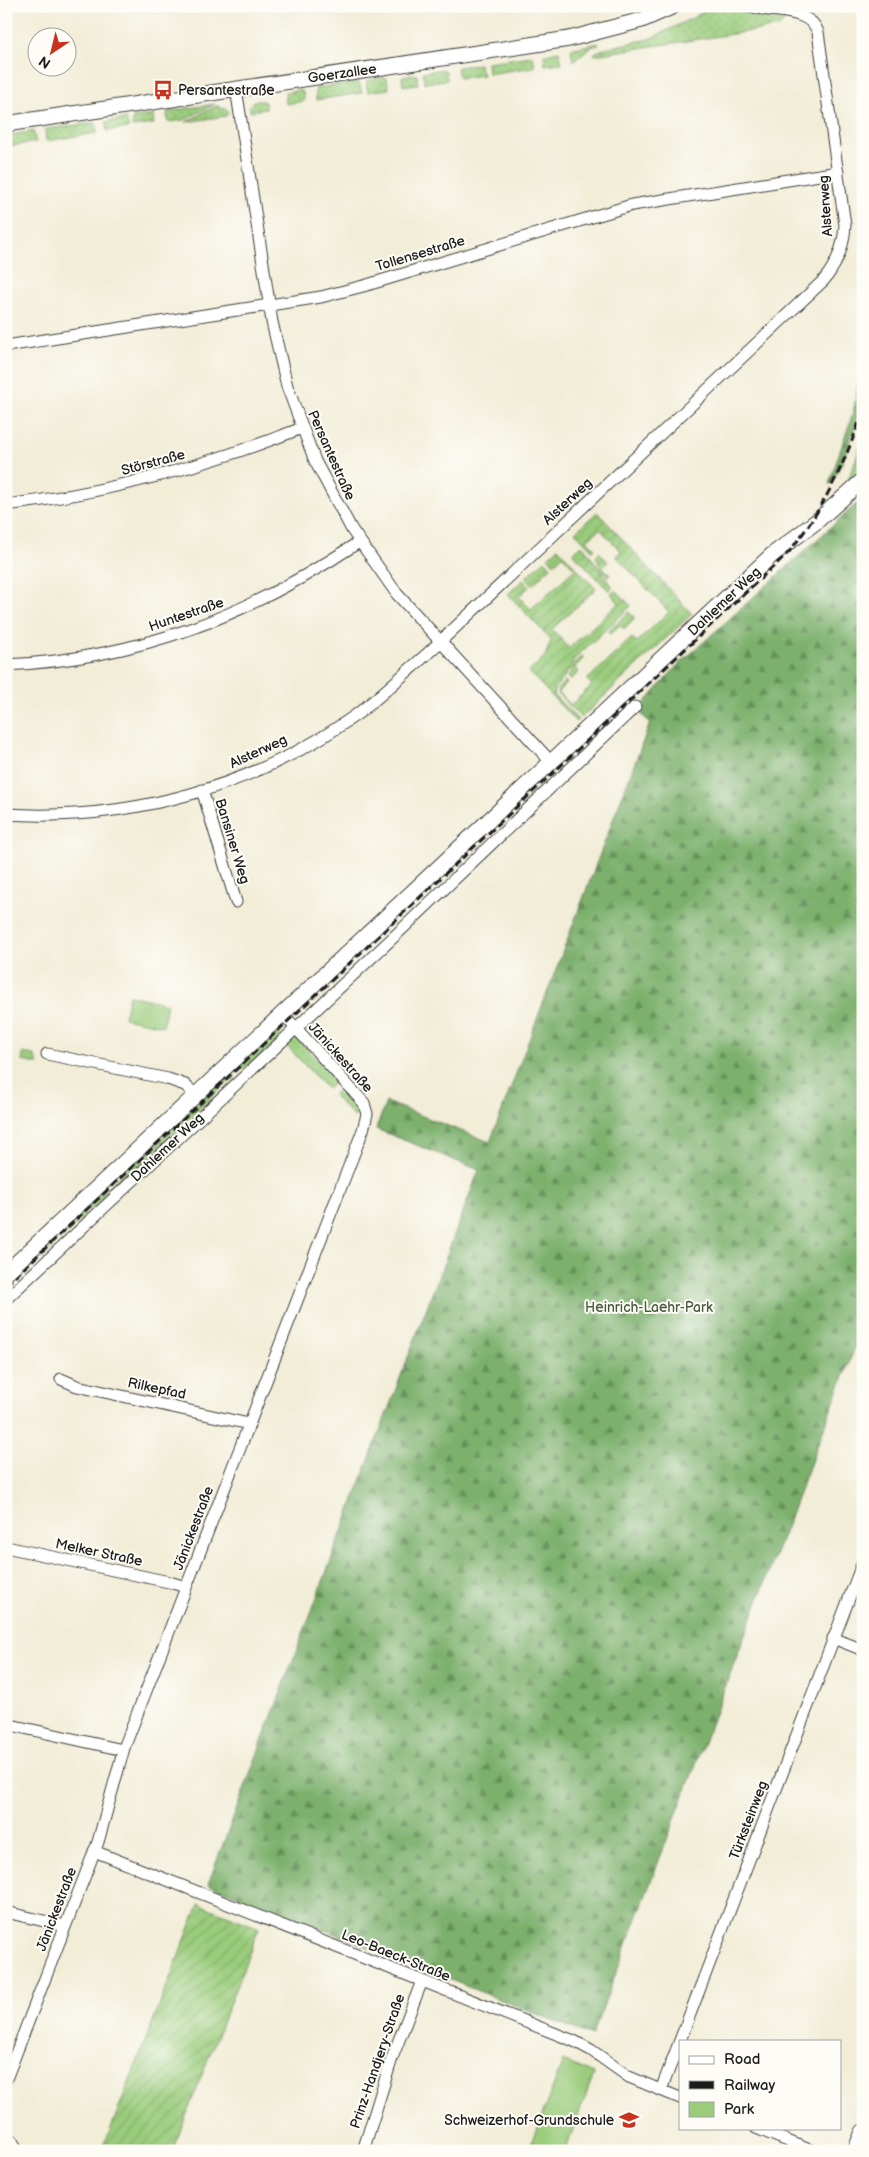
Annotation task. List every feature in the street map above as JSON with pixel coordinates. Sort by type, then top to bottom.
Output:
[{"type":"main road","name":"Goerzallee","points":[[6,124],[569,39],[642,20],[674,6]]},
{"type":"main road","name":"Dahlemer Weg","points":[[6,1273],[772,555],[817,521],[863,480]]},
{"type":"main road","points":[[856,2151],[863,2132]]},
{"type":"street","name":"Alsterweg","points":[[6,814],[100,811],[154,803],[202,790],[251,773],[320,737],[360,712],[439,642],[824,280],[838,260],[844,240],[844,215],[816,27],[813,22],[804,16],[751,6]]},
{"type":"street","name":"Persantestraße","points":[[236,88],[269,306],[282,368],[302,428],[332,495],[359,542],[397,594],[551,762]]},
{"type":"street","name":"Tollensestraße","points":[[6,346],[269,306],[353,289],[632,205],[838,172]]},
{"type":"street","name":"Störstraße","points":[[6,505],[74,496],[165,476],[229,456],[302,428]]},
{"type":"street","name":"Huntestraße","points":[[6,665],[54,661],[114,652],[198,627],[280,591],[359,542]]},
{"type":"street","name":"Dahlemer Weg","points":[[6,1299],[295,1027],[399,932],[635,707]]},
{"type":"street","points":[[589,727],[601,740]]},
{"type":"street","points":[[529,782],[542,796]]},
{"type":"street","name":"Bansiner Weg","points":[[202,790],[236,902]]},
{"type":"street","points":[[462,845],[475,859]]},
{"type":"street","points":[[399,905],[412,919]]},
{"type":"street","points":[[385,918],[399,932]]},
{"type":"street","points":[[361,940],[375,954]]},
{"type":"street","points":[[337,963],[350,977]]},
{"type":"street","points":[[319,980],[332,994]]},
{"type":"street","name":"Jänickestraße","points":[[6,2079],[94,1851],[123,1750],[363,1130],[367,1114],[364,1103],[282,1014]]},
{"type":"street","points":[[47,1054],[168,1080],[184,1085],[196,1095]]},
{"type":"street","points":[[230,1064],[242,1077]]},
{"type":"street","points":[[80,1204],[92,1217]]},
{"type":"street","points":[[50,1232],[62,1246]]},
{"type":"street","name":"Rilkepfad","points":[[61,1379],[76,1386],[249,1424]]},
{"type":"street","name":"Melker Straße","points":[[6,1547],[186,1587]]},
{"type":"street","name":"Türksteinweg","points":[[680,2040],[863,1562]]},
{"type":"street","points":[[834,1638],[863,1650]]},
{"type":"street","points":[[6,1724],[123,1750]]},
{"type":"street","name":"Leo-Baeck-Straße","points":[[94,1851],[574,2041],[591,2050],[630,2077],[679,2098]]},
{"type":"street","points":[[6,1912],[66,1926]]},
{"type":"street","name":"Prinz-Handjery-Straße","points":[[363,2151],[392,2058],[422,1981]]},
{"type":"street","name":"Türksteinweg","points":[[661,2090],[679,2043]]},
{"type":"street","points":[[761,2130],[812,2151]]},
{"type":"street","points":[[6,2131],[18,2151]]},
{"type":"green space","points":[[712,6],[733,6],[751,15],[785,21],[779,27],[594,55],[596,52],[610,47],[649,39],[695,17]]},
{"type":"green space","points":[[598,43],[599,45],[591,47],[573,61],[571,49]]},
{"type":"green space","points":[[559,51],[562,63],[545,65],[544,54]]},
{"type":"green space","points":[[533,57],[535,67],[488,74],[487,62]]},
{"type":"green space","points":[[479,64],[483,75],[459,78],[458,67]]},
{"type":"green space","points":[[443,69],[446,71],[447,80],[424,83],[423,72]]},
{"type":"green space","points":[[417,75],[418,84],[403,86],[403,76]]},
{"type":"green space","points":[[385,77],[389,89],[368,92],[366,83],[368,80]]},
{"type":"green space","points":[[357,82],[360,84],[362,93],[316,100],[316,88]]},
{"type":"green space","points":[[300,90],[303,92],[304,101],[286,104],[285,92]]},
{"type":"green space","points":[[254,101],[265,102],[266,108],[250,112],[250,105]]},
{"type":"green space","points":[[215,104],[184,120],[168,122],[167,114],[169,111]]},
{"type":"green space","points":[[219,106],[220,109],[225,108],[229,113],[226,116],[186,122]]},
{"type":"green space","points":[[153,115],[154,124],[132,127],[133,118]]},
{"type":"green space","points":[[126,119],[129,128],[107,131],[106,122]]},
{"type":"green space","points":[[96,124],[97,133],[46,141],[46,129]]},
{"type":"green space","points":[[33,131],[36,142],[6,147],[6,136]]},
{"type":"green space","points":[[863,356],[863,404],[843,461],[831,484],[829,484],[853,413]]},
{"type":"green space","points":[[863,441],[863,471],[845,487]]},
{"type":"green space","name":"Heinrich-Laehr-Park","points":[[863,498],[863,1326],[592,2036],[208,1884],[479,1170],[376,1129],[386,1102],[490,1142],[650,723],[638,711],[676,667]]},
{"type":"green space","points":[[597,512],[692,614],[581,718],[558,694],[557,690],[565,681],[567,683],[558,692],[571,705],[592,685],[587,680],[632,638],[637,642],[669,612],[616,556],[621,551],[600,529],[587,540],[595,548],[593,551],[575,532]]},
{"type":"green space","points":[[582,545],[613,587],[609,591],[573,553]]},
{"type":"green space","points":[[558,548],[596,589],[552,629],[569,648],[619,603],[611,594],[616,590],[631,606],[575,658],[565,676],[554,689],[554,695],[578,720],[576,722],[529,672],[545,656],[551,640],[508,594],[523,580],[529,587],[519,597],[531,609],[575,569],[563,556],[554,564],[548,557]]},
{"type":"green space","points":[[599,552],[608,562],[603,567],[610,575],[608,577],[601,570],[596,555]]},
{"type":"green space","points":[[545,560],[551,567],[532,585],[525,578]]},
{"type":"green space","points":[[629,612],[635,618],[624,629],[620,625],[610,634],[608,632]]},
{"type":"green space","points":[[582,656],[584,658],[575,667],[579,672],[570,680],[568,678],[573,665]]},
{"type":"green space","points":[[129,995],[167,1004],[163,1026],[124,1018]]},
{"type":"green space","points":[[276,1026],[282,1032],[279,1035],[281,1038],[245,1070],[237,1065]]},
{"type":"green space","points":[[295,1036],[337,1080],[327,1089],[286,1045]]},
{"type":"green space","points":[[23,1053],[34,1055],[38,1064],[22,1061]]},
{"type":"green space","points":[[232,1071],[235,1078],[231,1082],[226,1083],[97,1207],[90,1209],[87,1207]]},
{"type":"green space","points":[[342,1086],[359,1108],[360,1112],[354,1117],[333,1095]]},
{"type":"green space","points":[[82,1212],[86,1216],[82,1221],[80,1220],[63,1237],[57,1235]]},
{"type":"green space","points":[[51,1240],[54,1246],[6,1292],[6,1280]]},
{"type":"green space","points":[[199,1904],[259,1928],[179,2134],[172,2151],[102,2151]]},
{"type":"green space","points":[[563,2061],[594,2074],[565,2151],[528,2151]]},
{"type":"railway","points":[[6,1285],[789,552],[813,518],[832,485],[863,412]]},
{"type":"place","name":"Persantestraße","points":[[163,90]]},
{"type":"place","name":"Schweizerhof-Grundschule","points":[[629,2120]]}]
